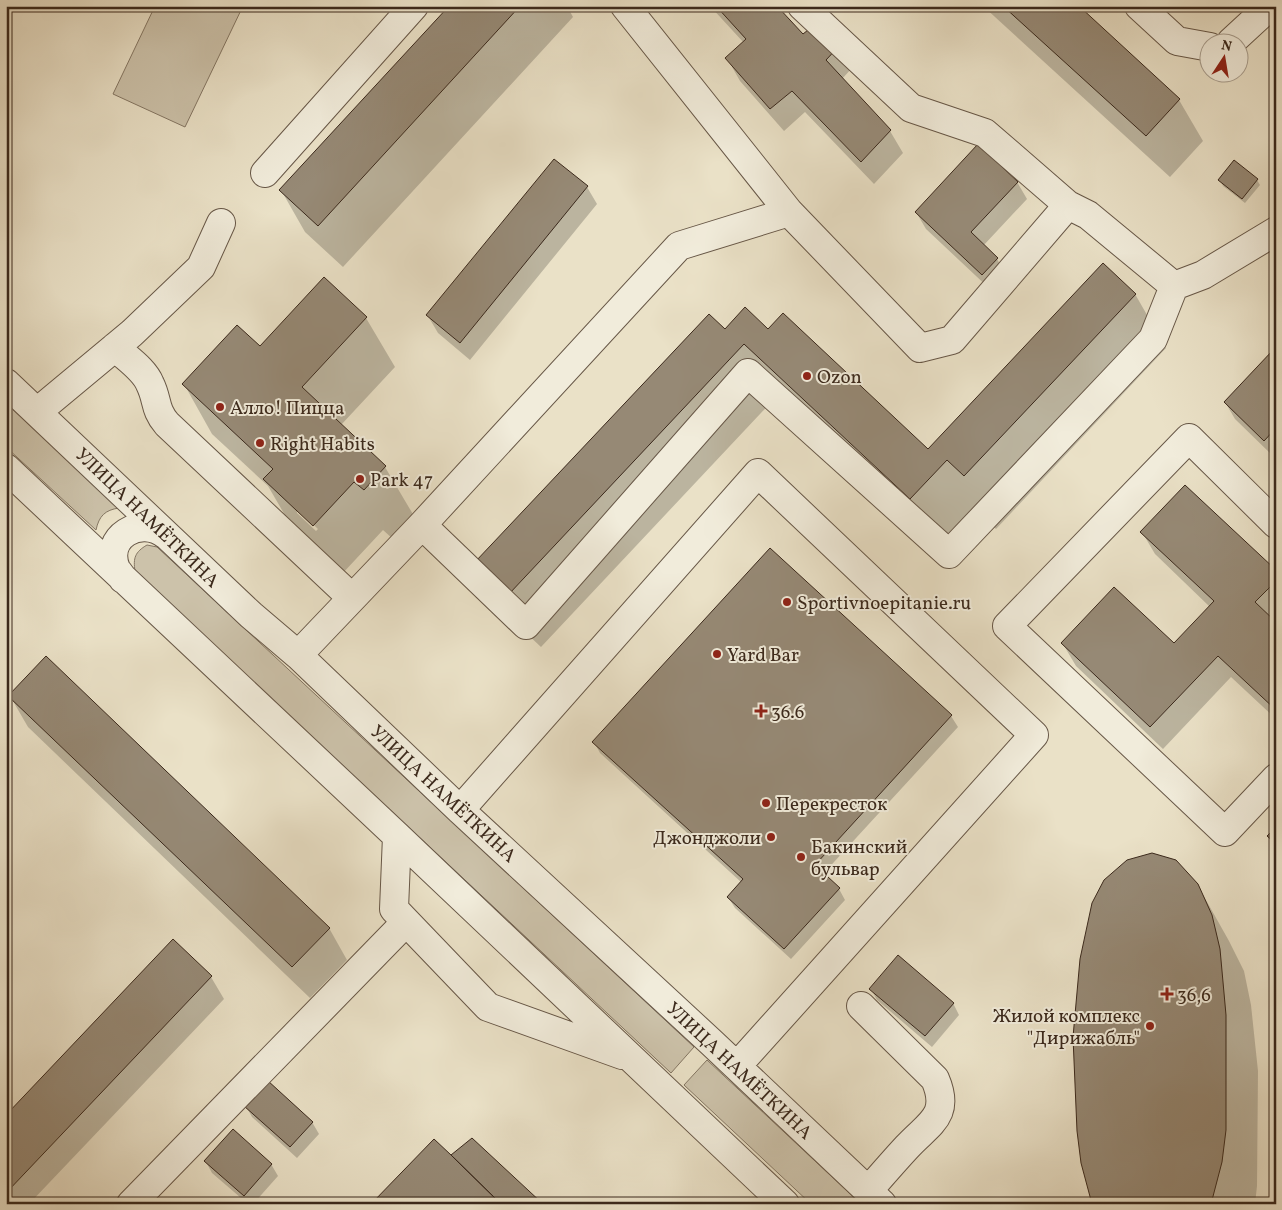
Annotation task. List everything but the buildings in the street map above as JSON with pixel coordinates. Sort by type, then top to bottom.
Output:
[{"type":"street","points":[[265,173],[414,6]]},
{"type":"street","points":[[625,6],[789,212],[920,348],[952,340],[1068,205]]},
{"type":"street","points":[[802,6],[911,108],[985,133],[1068,205],[1088,215],[1174,286]]},
{"type":"street","points":[[1140,6],[1177,41],[1200,45]]},
{"type":"street","points":[[1242,32],[1270,6]]},
{"type":"street","points":[[298,655],[422,525],[678,246],[789,212]]},
{"type":"street","points":[[38,412],[152,315],[201,267],[221,223]]},
{"type":"street","points":[[422,525],[526,625],[748,373],[949,554],[1153,340],[1174,286],[1203,275],[1276,232]]},
{"type":"street","points":[[115,347],[148,379],[158,412],[167,424],[352,598]]},
{"type":"street","name":"УЛИЦА НАМЁТКИНА","points":[[6,382],[251,615],[298,655],[460,810],[737,1066],[875,1197]]},
{"type":"street","points":[[1276,524],[1189,438],[1007,626],[1226,832],[1276,778]]},
{"type":"street","points":[[6,468],[786,1204]]},
{"type":"street","points":[[460,810],[758,473],[1034,735],[737,1066]]},
{"type":"street","points":[[123,578],[116,569],[114,558],[115,548],[120,538],[128,531],[138,527],[149,526],[159,529],[168,536]]},
{"type":"street","points":[[398,836],[400,915],[488,1007],[632,1059]]},
{"type":"street","points":[[131,1204],[400,915]]},
{"type":"street","points":[[861,1006],[935,1079],[941,1092],[941,1105],[936,1119],[909,1145],[875,1197]]},
{"type":"shaded area","points":[[155,6],[243,6],[185,127],[113,94]]},
{"type":"shaded area","points":[[6,403],[119,508],[103,514],[96,530],[6,447]]},
{"type":"shaded area","points":[[147,545],[157,547],[694,1047],[671,1073],[135,571],[134,562],[136,556]]},
{"type":"shaded area","points":[[707,1060],[861,1204],[811,1204],[684,1085]]},
{"type":"place","name":"Ozon","points":[[807,376]]},
{"type":"place","name":"Алло! Пицца","points":[[220,407]]},
{"type":"place","name":"Right Habits","points":[[260,443]]},
{"type":"place","name":"Park 47","points":[[360,479]]},
{"type":"place","name":"Sportivnoepitanie.ru","points":[[787,602]]},
{"type":"place","name":"Yard Bar","points":[[717,654]]},
{"type":"place","name":"36.6","points":[[761,711]]},
{"type":"place","name":"Перекресток","points":[[766,803]]},
{"type":"place","name":"Джонджоли","points":[[771,837]]},
{"type":"place","name":"Бакинский бульвар","points":[[801,857]]},
{"type":"place","name":"36,6","points":[[1167,994]]},
{"type":"place","name":"Жилой комплекс \"Дирижабль\"","points":[[1150,1026]]}]
